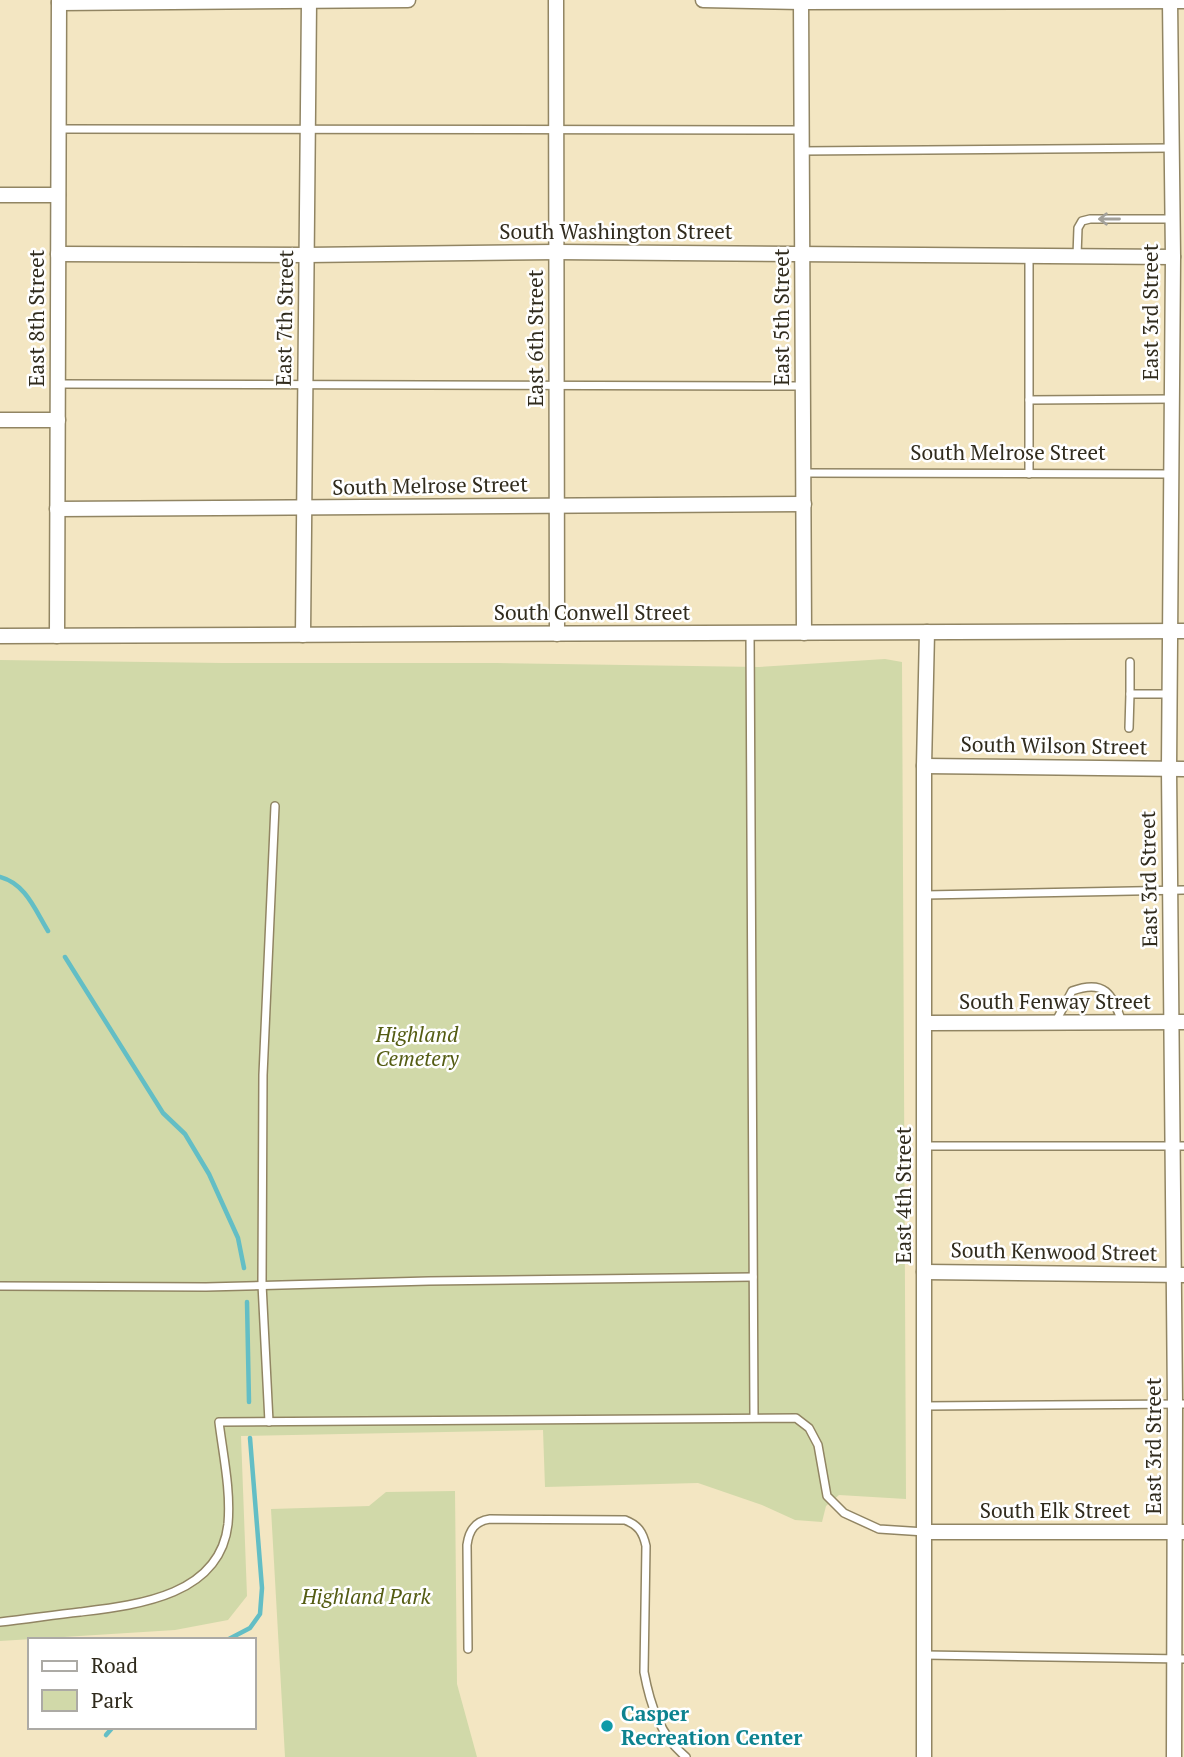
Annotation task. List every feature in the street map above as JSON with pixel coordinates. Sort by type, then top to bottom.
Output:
[{"type":"street","points":[[59,2],[408,0]]},
{"type":"street","name":"East 6th Street","points":[[556,0],[557,634]]},
{"type":"street","points":[[703,0],[1184,1]]},
{"type":"street","name":"East 5th Street","points":[[801,1],[804,633]]},
{"type":"street","name":"East 3rd Street","points":[[1170,1],[1173,257],[1171,474],[1177,631],[1169,694],[1169,769],[1177,890],[1180,1532],[1180,1659],[1174,1757]]},
{"type":"street","name":"East 8th Street","points":[[57,636],[59,2]]},
{"type":"street","name":"East 7th Street","points":[[303,635],[309,2]]},
{"type":"street","points":[[0,195],[58,195]]},
{"type":"street","name":"South Washington Street","points":[[58,254],[306,255],[557,251],[1173,257]]},
{"type":"street","points":[[0,419],[58,419]]},
{"type":"street","name":"South Melrose Street","points":[[57,509],[804,505]]},
{"type":"street","name":"South Conwell Street","points":[[0,636],[1177,631]]},
{"type":"street","name":"East 4th Street","points":[[924,1757],[924,766],[927,632]]},
{"type":"street","name":"South Wilson Street","points":[[924,766],[1184,769]]},
{"type":"street","name":"South Fenway Street","points":[[925,1023],[1178,1022]]},
{"type":"street","name":"South Kenwood Street","points":[[924,1272],[1179,1275]]},
{"type":"street","name":"South Elk Street","points":[[925,1532],[1180,1532]]},
{"type":"lane","points":[[59,129],[802,130]]},
{"type":"lane","points":[[802,151],[1172,148]]},
{"type":"lane","points":[[1077,256],[1078,228],[1082,221],[1172,219]]},
{"type":"lane","points":[[1029,256],[1029,474]]},
{"type":"lane","points":[[58,384],[803,386]]},
{"type":"lane","points":[[1029,400],[1172,399]]},
{"type":"lane","name":"South Melrose Street","points":[[804,473],[1171,474]]},
{"type":"lane","points":[[750,633],[754,1418]]},
{"type":"lane","points":[[1129,728],[1130,662]]},
{"type":"lane","points":[[1130,694],[1169,694]]},
{"type":"lane","points":[[269,1422],[262,1284],[263,1075],[275,806]]},
{"type":"lane","points":[[925,895],[1177,890]]},
{"type":"lane","points":[[1055,1023],[1072,991],[1086,986],[1098,987],[1114,998],[1122,1023]]},
{"type":"lane","points":[[925,1146],[1178,1146]]},
{"type":"lane","points":[[0,1286],[206,1287],[753,1278]]},
{"type":"lane","points":[[925,1406],[1179,1404]]},
{"type":"lane","points":[[0,1622],[136,1605],[172,1592],[201,1576],[218,1556],[228,1525],[227,1489],[219,1422],[796,1418],[809,1428],[818,1445],[827,1496],[844,1513],[879,1529],[925,1532]]},
{"type":"lane","points":[[468,1649],[467,1545],[469,1533],[475,1525],[490,1519],[632,1522],[642,1533],[646,1546],[644,1672],[647,1687],[660,1725],[670,1741],[686,1757]]},
{"type":"lane","points":[[925,1655],[1180,1659]]},
{"type":"green space","name":"Highland Cemetery","points":[[885,659],[902,662],[906,1499],[839,1495],[826,1506],[822,1522],[795,1520],[762,1505],[698,1483],[545,1487],[543,1430],[241,1436],[247,1596],[228,1620],[175,1630],[0,1641],[0,660],[759,667]]},
{"type":"green space","name":"Highland Park","points":[[455,1491],[457,1684],[477,1757],[285,1757],[271,1509],[369,1506],[386,1492]]},
{"type":"waterway","points":[[0,877],[17,885],[48,931]]},
{"type":"waterway","points":[[65,957],[163,1113],[185,1134],[209,1174],[238,1238],[244,1268]]},
{"type":"waterway","points":[[247,1302],[249,1402]]},
{"type":"waterway","points":[[231,1638],[250,1628],[260,1614],[262,1588],[250,1438]]},
{"type":"waterway","points":[[106,1735],[111,1729]]},
{"type":"place","name":"Casper Recreation Center","points":[[607,1726]]}]
